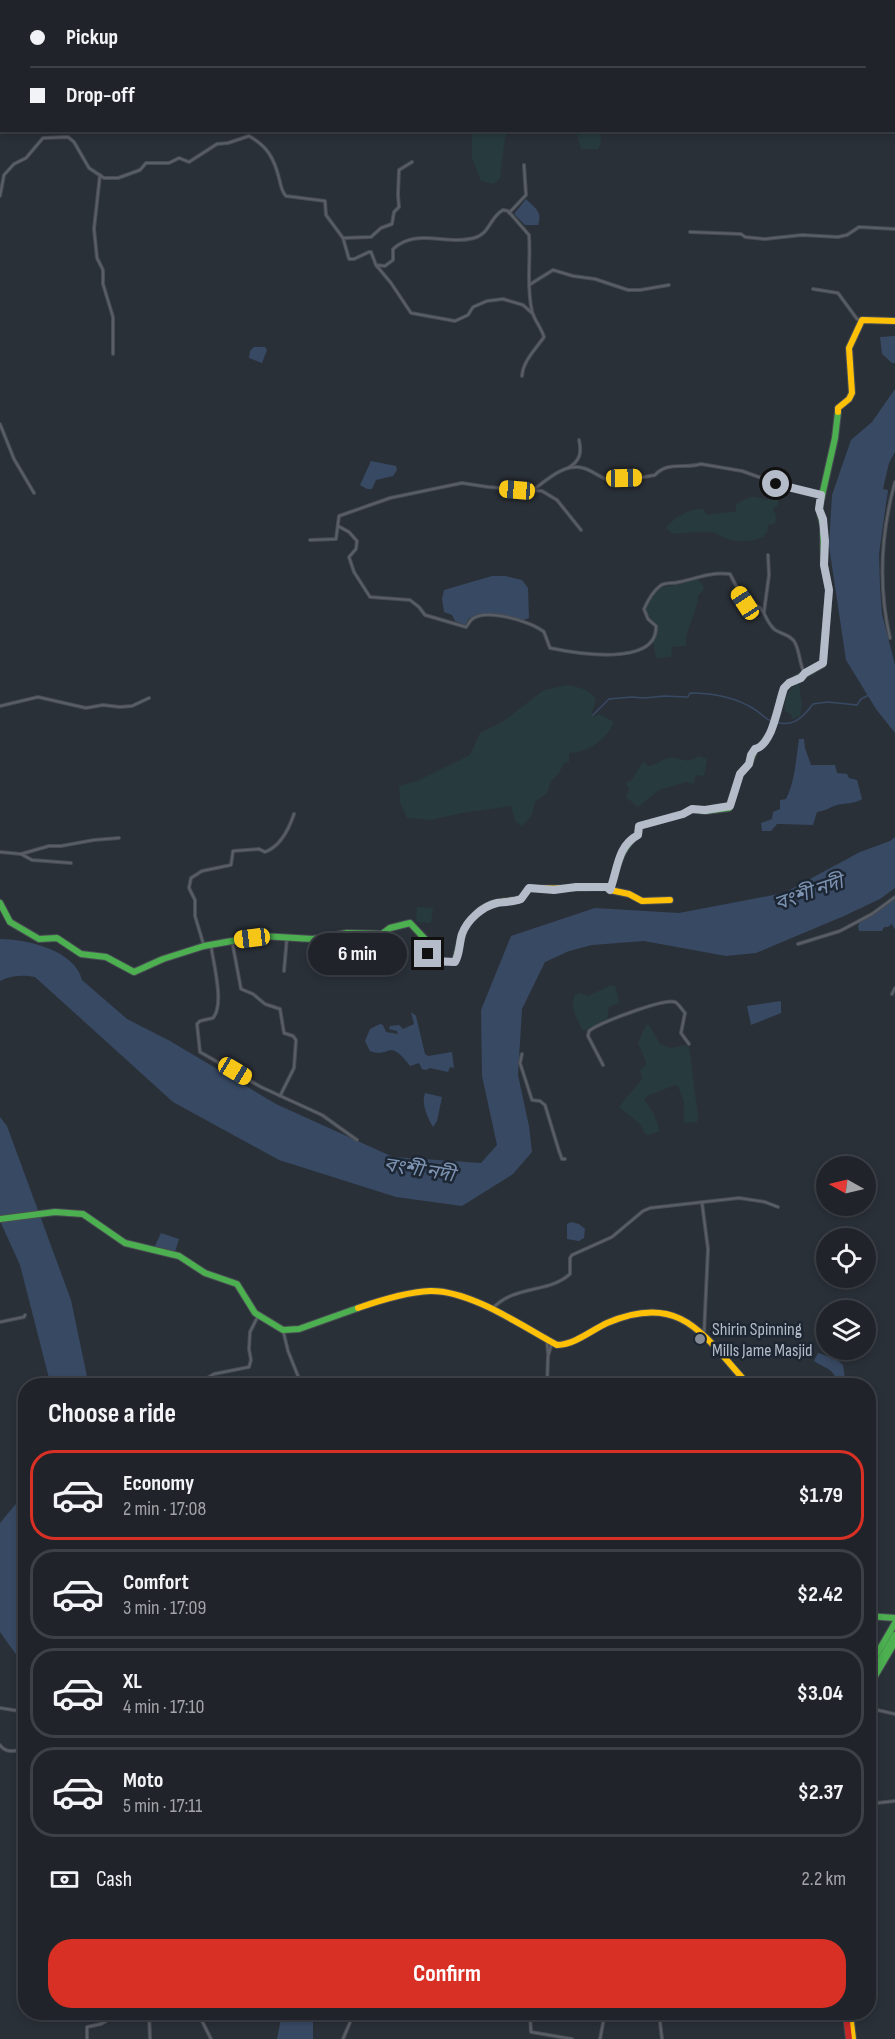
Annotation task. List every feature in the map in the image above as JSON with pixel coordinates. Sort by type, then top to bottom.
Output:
[{"type":"main road","points":[[610,890],[622,849],[627,840],[638,835],[639,826],[683,814],[692,809],[729,808],[740,774],[749,764],[755,749],[759,749],[766,742],[784,688],[822,664],[829,590],[824,565],[823,519],[819,509],[835,438],[838,408],[849,399],[852,393],[849,348],[862,320],[895,321]]},
{"type":"main road","points":[[0,903],[10,922],[39,939],[57,938],[81,954],[106,957],[132,971],[204,946],[232,941],[262,936],[314,939],[347,933],[382,934],[390,928],[410,923],[426,940],[429,958],[432,961],[455,962],[467,924],[494,904],[523,898],[524,892],[529,888],[554,890],[597,886],[629,894],[642,901],[670,900]]},
{"type":"main road","points":[[0,1220],[55,1212],[83,1214],[125,1243],[179,1256],[205,1273],[237,1284],[258,1316],[283,1330],[299,1329],[387,1298],[431,1291],[465,1296],[550,1342],[562,1345],[619,1317],[672,1313],[690,1321],[742,1378]]},
{"type":"main road","points":[[876,1617],[895,1618]]},
{"type":"main road","points":[[876,1655],[895,1623]]},
{"type":"main road","points":[[876,1661],[895,1630]]},
{"type":"main road","points":[[876,1667],[895,1635]]},
{"type":"main road","points":[[876,1674],[895,1642]]},
{"type":"main road","points":[[849,2020],[851,2039]]},
{"type":"street","points":[[0,196],[4,175],[14,164],[26,158],[43,138],[68,137],[74,142],[89,168],[112,179],[140,170],[146,163],[169,164],[179,158],[189,162],[217,144],[249,136],[269,151],[283,193],[290,197],[325,201],[326,215],[343,238],[349,259],[371,252],[376,266],[391,283],[411,313],[455,321],[468,315],[473,308],[487,301],[503,299],[524,305],[541,325],[543,337],[525,362],[522,376]]},
{"type":"street","points":[[343,238],[371,237],[381,228],[392,224],[394,212],[399,207],[399,170],[412,162]]},
{"type":"street","points":[[509,213],[526,195],[524,165]]},
{"type":"street","points":[[100,175],[94,229],[97,258],[103,270],[103,284],[113,317],[113,354]]},
{"type":"street","points":[[376,266],[385,266],[393,260],[393,249],[406,240],[420,237],[443,240],[474,238],[486,230],[492,218],[504,209],[530,235],[529,285],[533,314]]},
{"type":"street","points":[[690,231],[741,234],[745,237],[765,239],[801,235],[838,237],[847,235],[859,227],[895,229]]},
{"type":"street","points":[[529,285],[553,270],[595,279],[628,290],[669,285]]},
{"type":"street","points":[[813,289],[838,293],[857,319],[862,320]]},
{"type":"street","points":[[0,424],[11,453],[34,493]]},
{"type":"street","points":[[533,490],[578,460],[579,440]]},
{"type":"street","points":[[565,469],[583,468],[609,480],[656,476],[658,471],[672,466],[714,465],[821,495]]},
{"type":"street","points":[[890,638],[885,615],[882,573],[884,532],[895,482]]},
{"type":"street","points":[[310,540],[336,539],[339,516],[390,498],[462,483],[542,491],[557,500],[581,530]]},
{"type":"street","points":[[338,526],[349,532],[357,541],[356,549],[349,557],[354,572],[370,597],[410,600],[425,615],[466,627],[472,619],[493,614],[524,621],[544,632],[551,649],[581,654],[612,656],[642,648],[656,631],[656,626],[648,619],[644,609],[652,594],[664,584],[681,582],[706,574],[730,574],[745,603],[755,604],[764,612],[774,628],[795,642],[805,673]]},
{"type":"street","points":[[764,612],[769,575],[768,555]]},
{"type":"street","points":[[0,706],[38,697],[86,708],[103,705],[120,707],[132,706],[149,698]]},
{"type":"street","points":[[204,946],[195,916],[195,900],[189,888],[190,878],[202,871],[231,865],[234,851],[257,849],[265,852],[269,850],[282,839],[294,814]]},
{"type":"street","points":[[0,852],[21,854],[49,846],[119,838]]},
{"type":"street","points":[[21,854],[32,860],[70,863]]},
{"type":"street","points":[[798,944],[840,931],[872,914],[895,897]]},
{"type":"street","points":[[284,971],[287,937]]},
{"type":"street","points":[[232,941],[241,990],[253,994],[265,1004],[280,1008],[284,1033],[293,1036],[296,1040],[294,1068],[280,1096]]},
{"type":"street","points":[[212,945],[218,1011],[213,1018],[197,1024],[200,1052],[280,1096],[322,1115],[357,1140]]},
{"type":"street","points":[[892,994],[895,988]]},
{"type":"street","points":[[603,1065],[588,1036],[589,1031],[620,1015],[660,1004],[677,1003],[684,1013],[681,1033],[689,1044]]},
{"type":"street","points":[[522,1054],[520,1063],[532,1100],[540,1101],[545,1105],[559,1151],[562,1159],[565,1159]]},
{"type":"street","points":[[491,1310],[516,1293],[564,1280],[570,1274],[572,1255],[612,1237],[643,1211],[650,1208],[739,1198],[765,1202],[778,1207]]},
{"type":"street","points":[[702,1203],[708,1249],[704,1334]]},
{"type":"street","points":[[0,1322],[24,1317],[25,1314]]},
{"type":"street","points":[[207,1378],[214,1374],[249,1367],[250,1332],[258,1316]]},
{"type":"street","points":[[283,1330],[288,1351],[300,1378]]},
{"type":"street","points":[[547,1378],[550,1342]]},
{"type":"street","points":[[0,1707],[18,1710]]},
{"type":"street","points":[[876,1710],[895,1714]]},
{"type":"street","points":[[0,1745],[7,1751],[18,1751]]},
{"type":"street","points":[[876,1803],[895,1801]]},
{"type":"street","points":[[87,2039],[87,2027],[107,2020]]},
{"type":"street","points":[[149,2020],[150,2039]]},
{"type":"street","points":[[202,2020],[211,2039]]},
{"type":"street","points":[[343,2039],[351,2020]]},
{"type":"street","points":[[530,2020],[531,2032],[572,2039]]},
{"type":"street","points":[[600,2039],[604,2020]]},
{"type":"street","points":[[660,2020],[662,2039]]},
{"type":"green space","points":[[472,132],[508,132],[505,137],[500,179],[493,184],[481,181],[472,158]]},
{"type":"green space","points":[[576,132],[600,132],[601,142],[598,149],[581,149]]},
{"type":"green space","points":[[770,494],[778,494],[778,505],[773,509],[776,516],[775,524],[768,525],[767,533],[759,539],[734,540],[711,532],[673,534],[666,528],[677,517],[693,510],[703,509],[707,515],[736,511],[736,504],[746,499],[755,497],[768,500]]},
{"type":"green space","points":[[697,579],[704,586],[703,591],[698,595],[687,633],[686,646],[672,647],[671,657],[656,658],[653,640],[657,634],[658,625],[645,609],[649,601],[656,591],[664,587]]},
{"type":"green space","points":[[799,683],[802,706],[800,716],[792,719],[791,714],[785,711],[785,703],[790,691]]},
{"type":"green space","points":[[567,685],[591,693],[596,700],[592,712],[594,717],[599,714],[614,722],[596,744],[569,753],[569,762],[564,763],[559,773],[551,781],[547,793],[535,802],[532,815],[522,826],[515,821],[511,806],[431,820],[407,818],[400,802],[399,786],[417,781],[470,755],[480,733],[502,722],[544,690]]},
{"type":"green space","points":[[698,756],[707,759],[704,776],[696,775],[693,784],[687,782],[659,790],[638,807],[626,797],[629,789],[626,784],[631,781],[643,762],[649,766],[669,758],[690,760]]},
{"type":"green space","points":[[417,907],[433,908],[431,923],[416,922]]},
{"type":"green space","points":[[611,985],[616,987],[619,1003],[609,1007],[607,1021],[583,1031],[573,1005],[575,995],[580,993],[588,996]]},
{"type":"green space","points":[[646,1025],[649,1025],[660,1044],[671,1048],[685,1045],[689,1047],[698,1116],[697,1122],[684,1123],[684,1102],[678,1086],[675,1085],[644,1099],[654,1114],[660,1131],[649,1135],[645,1134],[641,1125],[619,1107],[642,1079],[640,1070],[646,1062],[638,1043]]},
{"type":"water","points":[[526,199],[539,213],[538,225],[525,225],[514,214]]},
{"type":"water","points":[[895,336],[895,363],[892,363],[882,354],[880,337]]},
{"type":"water","points":[[254,347],[265,347],[267,350],[262,363],[249,358],[250,351]]},
{"type":"water","points":[[895,389],[895,452],[889,463],[883,489],[888,490],[879,554],[882,614],[895,665],[895,733],[876,709],[846,660],[829,546],[832,495],[851,440],[872,422]]},
{"type":"water","points":[[371,461],[396,466],[397,470],[393,476],[376,480],[372,489],[367,489],[360,485]]},
{"type":"water","points":[[492,576],[522,580],[528,588],[529,618],[524,620],[492,613],[469,618],[465,625],[455,621],[452,615],[444,612],[442,599],[444,590]]},
{"type":"water","points":[[799,739],[804,739],[811,765],[835,765],[837,773],[847,774],[849,778],[857,780],[862,799],[817,812],[813,825],[777,824],[771,831],[762,831],[761,823],[772,819],[773,812],[780,809],[780,800],[786,799],[789,792],[795,770]]},
{"type":"water","name":"বংশী নদী","points":[[895,837],[895,888],[880,899],[844,916],[756,953],[726,956],[644,941],[592,945],[569,951],[545,962],[522,1009],[518,1075],[532,1152],[513,1174],[462,1206],[396,1197],[279,1160],[173,1102],[35,977],[17,976],[0,981],[0,939],[23,941],[48,948],[70,961],[78,970],[82,980],[127,1019],[170,1041],[276,1104],[393,1157],[481,1163],[497,1145],[482,1076],[481,1010],[511,936],[595,908],[679,913],[784,893],[860,852]]},
{"type":"water","points":[[895,899],[895,930],[892,924],[884,927],[882,931],[859,931],[860,922]]},
{"type":"water","points":[[781,1001],[781,1013],[751,1025],[747,1006]]},
{"type":"water","points":[[411,1012],[416,1016],[425,1054],[428,1056],[452,1052],[454,1068],[450,1067],[448,1072],[430,1068],[426,1070],[422,1069],[419,1063],[410,1066],[393,1050],[377,1053],[370,1051],[365,1041],[370,1029],[380,1024],[386,1032],[398,1034],[397,1031],[389,1029],[390,1026],[399,1025],[403,1029],[414,1024]]},
{"type":"water","points":[[425,1093],[442,1097],[437,1121],[433,1127],[425,1110]]},
{"type":"water","points":[[0,1117],[7,1126],[71,1300],[87,1378],[49,1378],[20,1265],[0,1221]]},
{"type":"water","points":[[571,1222],[585,1229],[584,1238],[579,1241],[567,1239],[567,1224]]},
{"type":"water","points":[[161,1233],[179,1239],[175,1252],[154,1248]]},
{"type":"water","points":[[816,1357],[816,1360],[837,1360],[843,1365],[845,1378],[836,1378],[826,1368],[814,1361]]},
{"type":"water","points":[[18,1501],[18,1657],[0,1632],[0,1523]]},
{"type":"water","points":[[281,2020],[315,2020],[313,2039],[277,2039]]},
{"type":"waterway","points":[[593,715],[609,699],[688,697],[690,693],[698,693],[723,696],[739,701],[765,718],[783,724],[800,718],[813,704],[828,702],[857,705],[861,699],[869,695]]},
{"type":"traffic: fast","points":[[610,890],[623,853],[638,835],[639,826],[683,814],[692,809],[705,811],[729,808],[740,774],[749,764],[755,749],[761,746],[771,732],[784,689],[789,683],[823,664],[829,590],[824,565],[823,525],[819,509],[835,438],[838,412]]},
{"type":"traffic: fast","points":[[0,903],[10,922],[39,939],[57,938],[81,954],[106,957],[134,972],[163,959],[204,946],[262,936],[313,939],[347,933],[382,934],[390,928],[410,923],[426,940],[429,958],[432,961],[455,962],[460,942]]},
{"type":"traffic: fast","points":[[0,1219],[55,1212],[83,1214],[125,1243],[179,1256],[205,1273],[237,1284],[255,1313],[283,1330],[299,1329],[358,1308]]},
{"type":"traffic: fast","points":[[876,1617],[895,1618]]},
{"type":"traffic: fast","points":[[876,1655],[895,1623]]},
{"type":"traffic: fast","points":[[876,1667],[895,1635]]},
{"type":"traffic: fast","points":[[876,1674],[895,1642]]},
{"type":"traffic: slow","points":[[838,412],[838,408],[849,399],[852,393],[849,348],[862,320],[895,321]]},
{"type":"traffic: slow","points":[[460,942],[468,923],[483,908],[496,903],[521,899],[529,888],[607,887],[642,901],[670,900]]},
{"type":"traffic: slow","points":[[358,1308],[412,1293],[446,1292],[495,1310],[557,1345],[583,1337],[607,1323],[632,1315],[653,1312],[671,1315],[687,1322],[701,1333],[742,1378]]},
{"type":"traffic: slow","points":[[851,2020],[853,2039]]},
{"type":"traffic: jam","points":[[847,2020],[849,2039]]},
{"type":"place","name":"Shirin Spinning Mills Jame Masjid","points":[[700,1339]]},
{"type":"route","points":[[428,954],[432,961],[455,962],[458,958],[463,931],[469,922],[494,904],[521,899],[529,888],[562,890],[597,886],[607,887],[610,890],[622,849],[627,840],[638,835],[639,826],[683,814],[692,809],[729,808],[740,774],[749,764],[755,749],[759,749],[766,742],[784,688],[823,663],[829,590],[824,565],[823,519],[819,509],[821,495],[776,484]]}]
